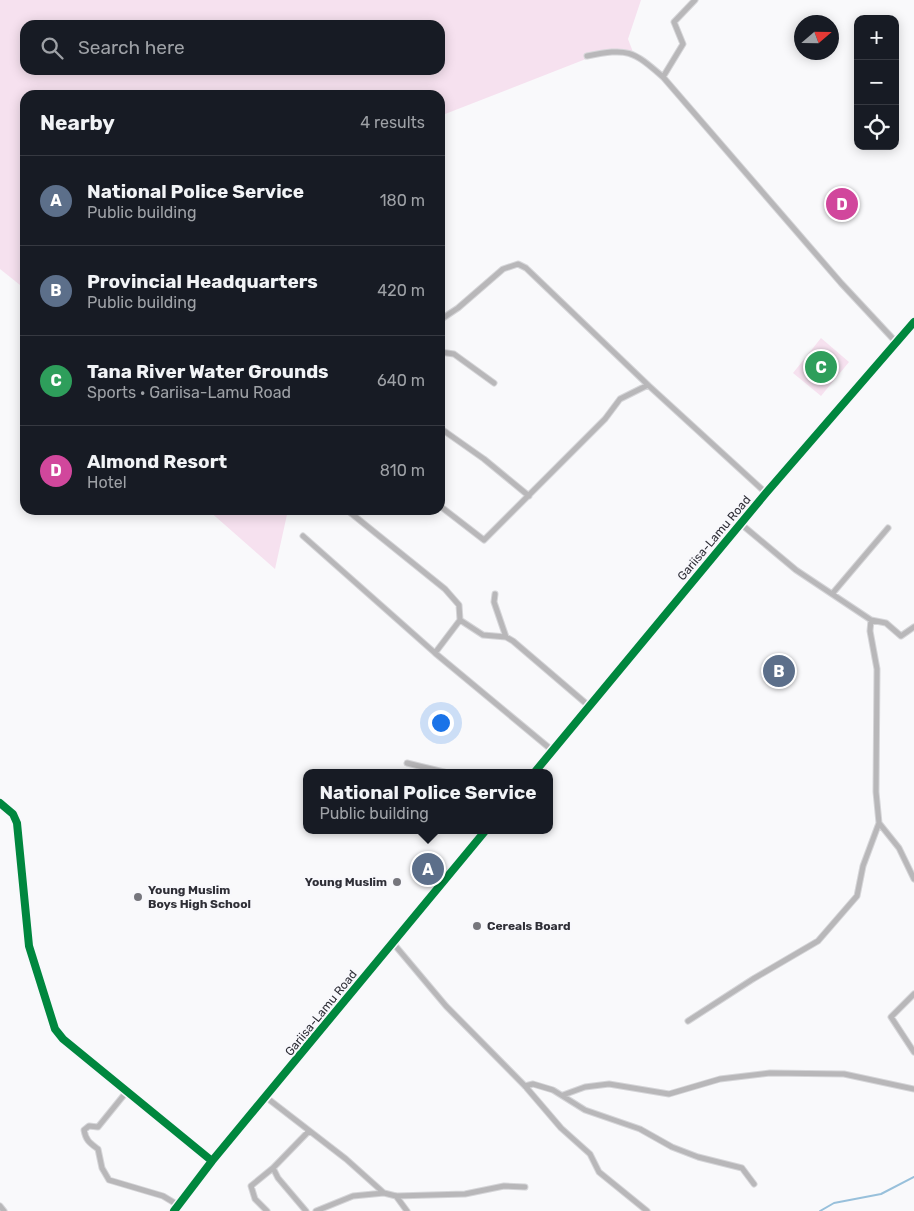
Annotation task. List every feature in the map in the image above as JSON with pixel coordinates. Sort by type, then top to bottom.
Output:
[{"type":"street","points":[[664,77],[683,44],[674,22],[695,0]]},
{"type":"street","points":[[587,56],[628,52],[636,54],[664,77],[841,283],[896,342]]},
{"type":"street","points":[[445,317],[458,308],[503,269],[518,264],[526,268],[648,385],[766,493]]},
{"type":"street","name":"Gariisa-Lamu Road","points":[[537,769],[766,493],[914,322]]},
{"type":"street","points":[[445,353],[454,354],[494,383]]},
{"type":"street","points":[[445,510],[484,540],[605,419],[620,399],[648,385]]},
{"type":"street","points":[[445,432],[484,459],[529,496]]},
{"type":"street","points":[[353,515],[445,589],[459,605],[460,620],[435,653]]},
{"type":"street","points":[[741,524],[796,570],[871,620],[886,623],[901,636],[914,627]]},
{"type":"street","points":[[832,594],[888,528]]},
{"type":"street","points":[[303,536],[435,653],[553,751]]},
{"type":"street","points":[[495,594],[494,602],[506,638]]},
{"type":"street","points":[[460,620],[483,635],[506,638],[589,706]]},
{"type":"street","points":[[688,1021],[753,979],[818,942],[856,896],[863,866],[879,823],[876,792],[877,669],[870,631],[871,620]]},
{"type":"street","points":[[407,763],[432,769]]},
{"type":"street","points":[[0,803],[13,814],[17,823],[30,946],[53,1026],[63,1039],[128,1090],[212,1161]]},
{"type":"street","points":[[879,823],[899,848],[914,879]]},
{"type":"street","name":"Gariisa-Lamu Road","points":[[176,1208],[212,1161],[267,1098],[483,834]]},
{"type":"street","points":[[393,943],[446,1006],[525,1086],[555,1121],[590,1154],[599,1172],[647,1211]]},
{"type":"street","points":[[914,994],[891,1017],[914,1052]]},
{"type":"street","points":[[563,1095],[585,1088],[609,1084],[669,1094],[720,1079],[770,1073],[844,1074],[914,1089]]},
{"type":"street","points":[[525,1086],[533,1084],[563,1095],[585,1110],[640,1129],[672,1147],[698,1157],[742,1168],[754,1184]]},
{"type":"street","points":[[128,1090],[98,1127],[90,1126],[84,1130],[86,1138],[90,1145],[98,1149],[102,1168],[109,1180],[163,1196],[176,1208]]},
{"type":"street","points":[[267,1098],[346,1159],[384,1193]]},
{"type":"street","points":[[267,1211],[255,1199],[251,1186],[273,1168],[309,1131]]},
{"type":"street","points":[[273,1168],[278,1178],[306,1211]]},
{"type":"street","points":[[316,1211],[353,1196],[384,1193],[396,1196],[464,1194],[504,1186],[525,1187]]},
{"type":"street","points":[[396,1196],[407,1211]]},
{"type":"street","points":[[0,1206],[4,1211]]},
{"type":"shaded area","points":[[0,0],[641,0],[628,39],[633,52],[591,57],[445,114],[445,90],[20,90],[20,285],[0,269]]},
{"type":"shaded area","points":[[821,338],[849,362],[821,396],[793,373]]},
{"type":"shaded area","points":[[214,515],[287,515],[275,569]]},
{"type":"waterway","points":[[820,1211],[834,1203],[881,1194],[914,1177]]},
{"type":"cycle path","points":[[537,769],[766,493],[914,322]]},
{"type":"cycle path","points":[[0,803],[13,814],[17,823],[29,946],[55,1029],[63,1039],[212,1161]]},
{"type":"cycle path","points":[[174,1211],[212,1161],[483,834]]},
{"type":"place","name":"Almond Resort","points":[[842,204]]},
{"type":"place","name":"Tana River Water Grounds","points":[[821,367]]},
{"type":"place","name":"Provincial Headquarters","points":[[779,671]]},
{"type":"place","name":"National Police Service","points":[[428,869]]},
{"type":"place","name":"Young Muslim","points":[[397,882]]},
{"type":"place","name":"Young Muslim Boys High School","points":[[138,897]]},
{"type":"place","name":"Cereals Board","points":[[477,926]]}]
